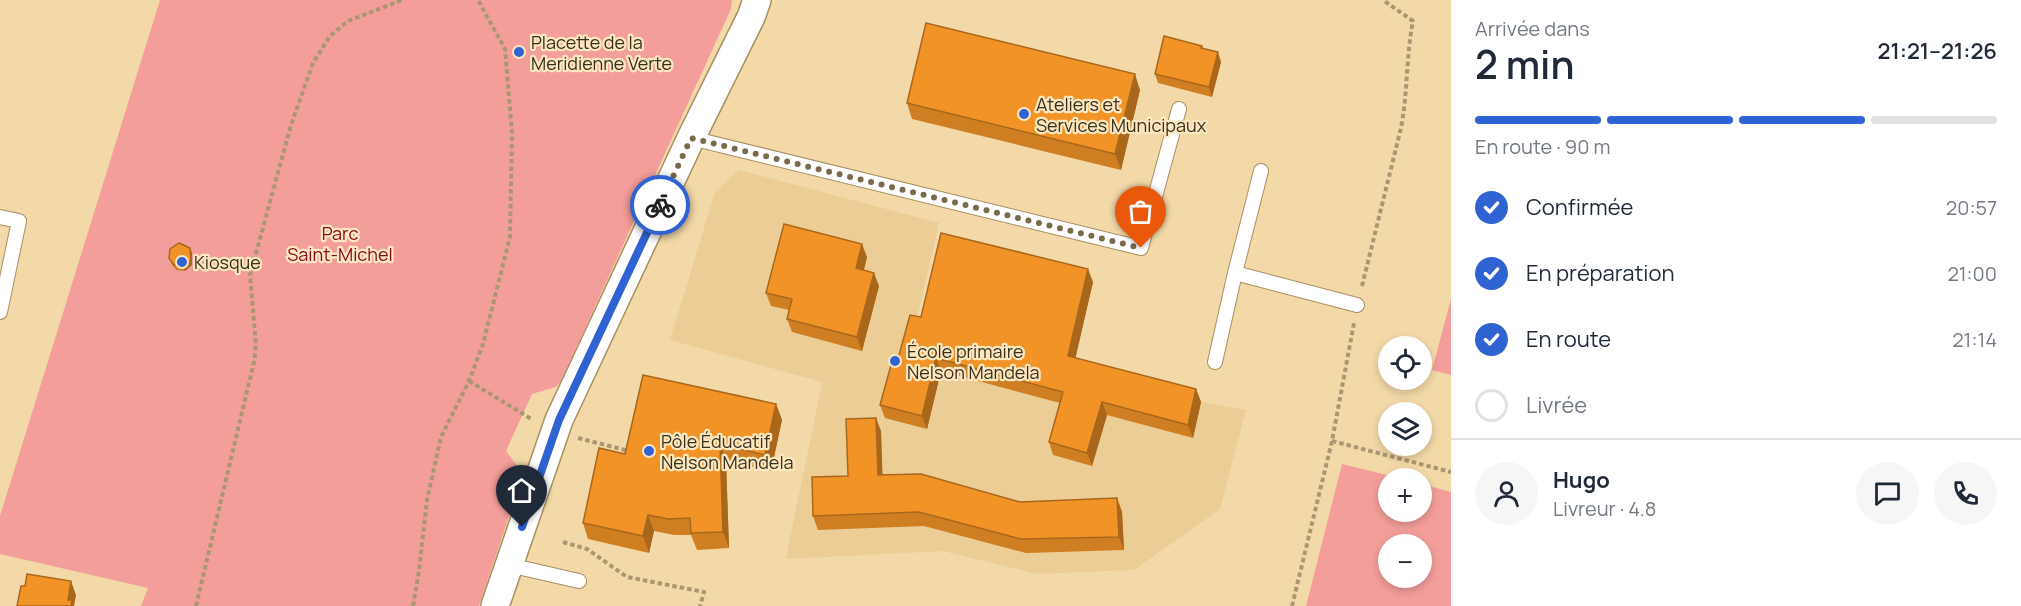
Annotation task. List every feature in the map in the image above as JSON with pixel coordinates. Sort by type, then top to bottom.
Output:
[{"type":"street","points":[[495,606],[555,431],[691,138],[754,9]]},
{"type":"lane","points":[[691,138],[1141,248],[1179,109]]},
{"type":"lane","points":[[1215,362],[1261,171]]},
{"type":"lane","points":[[0,217],[19,221],[0,312]]},
{"type":"lane","points":[[1235,273],[1357,305]]},
{"type":"lane","points":[[509,565],[579,581]]},
{"type":"path","points":[[196,606],[254,362],[256,345],[250,275],[291,125],[312,63],[330,36],[348,21],[402,0]]},
{"type":"path","points":[[413,606],[427,500],[441,437],[470,381],[483,345],[510,237],[512,133],[505,50],[478,0]]},
{"type":"path","points":[[1292,606],[1332,441],[1357,305],[1405,110],[1409,42],[1413,21],[1383,0]]},
{"type":"path","points":[[470,381],[555,431],[640,454]]},
{"type":"path","points":[[1332,441],[1451,472]]},
{"type":"path","points":[[563,542],[587,549],[627,577],[704,592],[700,606]]},
{"type":"shaded area","name":"École primaire Nelson Mandela","points":[[739,170],[939,223],[915,327],[1201,402],[1246,410],[1220,509],[1134,570],[1038,574],[943,551],[786,559],[822,382],[670,340],[715,192]]},
{"type":"green space","name":"Parc Saint-Michel","points":[[160,0],[732,0],[731,9],[561,381],[556,387],[532,394],[506,451],[523,474],[479,606],[141,606],[148,588],[0,554],[0,516]]},
{"type":"green space","points":[[1451,299],[1451,375],[1432,370]]},
{"type":"green space","points":[[1342,464],[1378,473],[1378,522],[1432,522],[1432,487],[1451,492],[1451,606],[1306,606]]},
{"type":"building","points":[[926,23],[1135,74],[1115,154],[907,103]]},
{"type":"building","points":[[1164,36],[1218,52],[1209,87],[1155,74]]},
{"type":"building","points":[[784,224],[862,244],[856,268],[874,273],[857,337],[787,319],[792,299],[766,293]]},
{"type":"building","points":[[941,233],[1088,269],[1068,356],[1196,389],[1188,425],[1102,402],[1087,453],[1049,442],[1063,392],[936,358],[922,416],[880,405],[891,365],[896,366],[910,315],[921,317]]},
{"type":"building","name":"Kiosque","points":[[179,243],[190,248],[191,260],[183,266],[174,265],[169,258],[170,249]]},
{"type":"building","points":[[643,375],[776,404],[765,455],[720,444],[723,532],[691,533],[690,518],[668,519],[648,515],[643,536],[583,523],[599,448],[625,454]]},
{"type":"building","points":[[876,418],[878,475],[921,474],[1020,502],[1117,498],[1119,537],[1021,539],[919,512],[813,516],[812,477],[848,476],[846,419]]},
{"type":"building","points":[[27,574],[71,581],[68,600],[72,600],[71,606],[17,606],[21,586],[25,586]]},
{"type":"way so far","points":[[660,205],[691,138],[1141,248]]},
{"type":"place","name":"Placette de la Meridienne Verte","points":[[519,52]]},
{"type":"place","name":"Ateliers et Services Municipaux","points":[[1024,114]]},
{"type":"place","name":"Kiosque","points":[[182,262]]},
{"type":"place","name":"École primaire Nelson Mandela","points":[[895,361]]},
{"type":"place","name":"Pôle Éducatif Nelson Mandela","points":[[649,451]]},
{"type":"route","points":[[522,527],[559,420],[660,205]]}]
